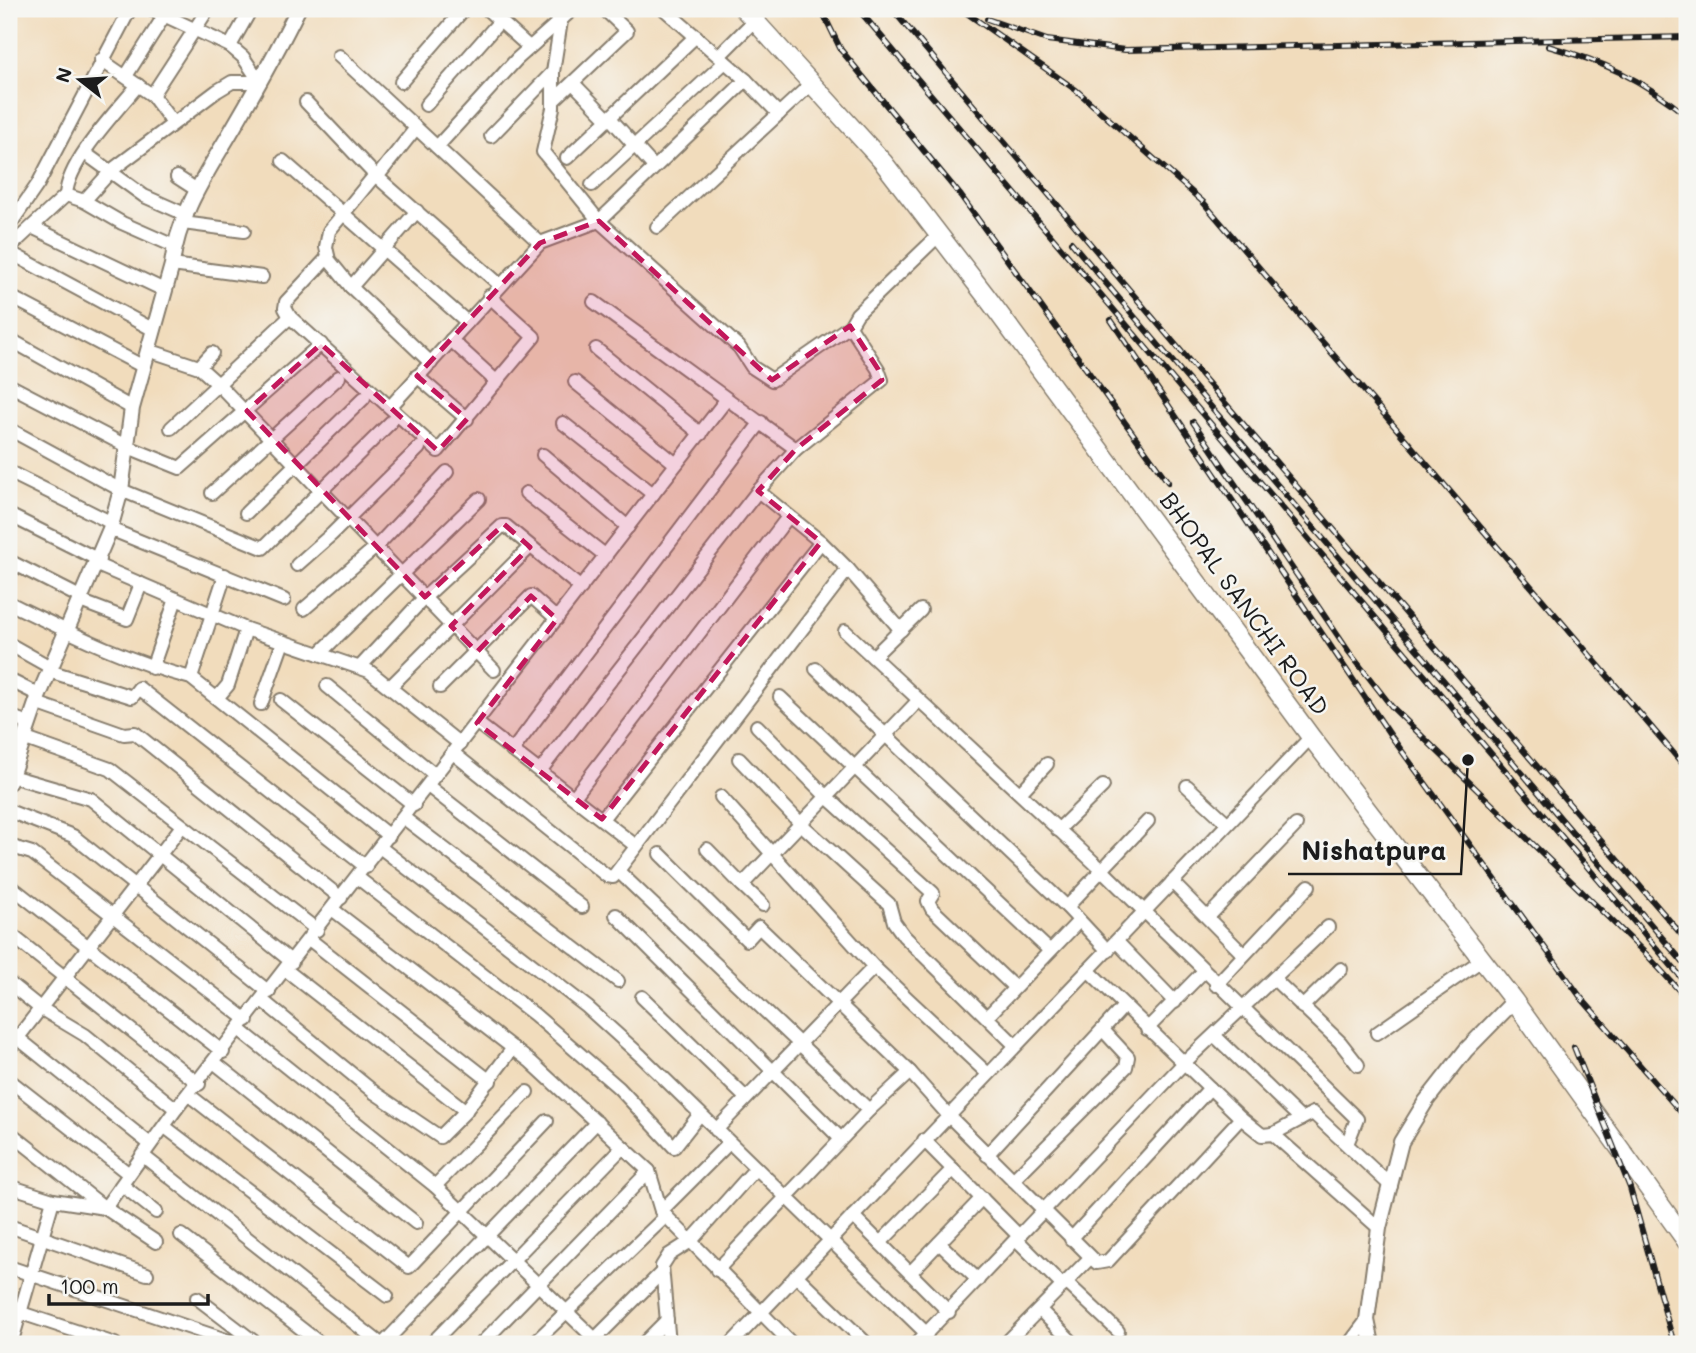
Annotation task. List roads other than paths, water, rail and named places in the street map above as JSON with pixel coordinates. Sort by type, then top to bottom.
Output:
[{"type":"main road","name":"BHOPAL SANCHI ROAD","points":[[749,15],[883,162],[939,235],[1311,737],[1483,959],[1687,1242]]},
{"type":"street","points":[[9,226],[38,184],[130,9]]},
{"type":"street","points":[[151,9],[230,46],[243,57],[260,82]]},
{"type":"street","points":[[152,95],[208,9]]},
{"type":"street","points":[[230,46],[251,9]]},
{"type":"street","points":[[298,9],[260,82],[197,190],[174,246],[172,265],[132,408],[121,490],[111,526],[98,563],[12,759],[10,779],[91,799],[466,1111]]},
{"type":"street","points":[[401,82],[464,9]]},
{"type":"street","points":[[487,9],[529,47]]},
{"type":"street","points":[[548,9],[561,20]]},
{"type":"street","points":[[437,147],[529,47],[573,9]]},
{"type":"street","points":[[553,102],[627,31],[604,9]]},
{"type":"street","points":[[664,9],[746,80],[779,114]]},
{"type":"street","points":[[592,185],[722,59],[749,15]]},
{"type":"street","points":[[126,76],[164,16]]},
{"type":"street","points":[[561,20],[553,72],[553,102],[544,152],[599,221],[739,347],[752,367],[772,380],[850,326],[857,314],[939,235]]},
{"type":"street","points":[[426,105],[500,21]]},
{"type":"street","points":[[567,158],[696,36]]},
{"type":"street","points":[[340,56],[540,243]]},
{"type":"street","points":[[101,60],[152,95],[172,122]]},
{"type":"street","points":[[491,136],[553,72]]},
{"type":"street","points":[[390,407],[540,243],[599,221],[746,80]]},
{"type":"street","points":[[85,201],[112,170],[172,122],[232,82],[260,82]]},
{"type":"street","points":[[573,83],[654,167]]},
{"type":"street","points":[[657,227],[811,84]]},
{"type":"street","points":[[138,85],[67,182],[66,195],[9,250],[154,330]]},
{"type":"street","points":[[306,102],[376,176],[500,285]]},
{"type":"street","points":[[416,128],[329,231],[326,247],[328,257],[351,287],[431,363]]},
{"type":"street","points":[[86,154],[112,170],[144,196],[185,219],[244,231]]},
{"type":"street","points":[[283,161],[466,321]]},
{"type":"street","points":[[177,177],[197,190]]},
{"type":"street","points":[[66,195],[85,201],[122,223],[174,246]]},
{"type":"street","points":[[351,287],[417,211]]},
{"type":"street","points":[[34,228],[164,290]]},
{"type":"street","points":[[328,257],[286,302],[285,308],[290,317],[438,451],[534,337],[489,296]]},
{"type":"street","points":[[172,265],[262,277]]},
{"type":"street","points":[[9,296],[144,367]]},
{"type":"street","points":[[594,302],[796,449]]},
{"type":"street","points":[[171,428],[290,317]]},
{"type":"street","points":[[540,771],[758,491],[796,449],[882,380],[878,369],[850,326]]},
{"type":"street","points":[[9,339],[132,408]]},
{"type":"street","points":[[451,340],[497,382]]},
{"type":"street","points":[[9,385],[128,447],[180,468],[321,344]]},
{"type":"street","points":[[596,349],[701,434]]},
{"type":"street","points":[[148,350],[200,367],[324,490],[494,670]]},
{"type":"street","points":[[200,367],[212,353]]},
{"type":"street","points":[[417,376],[467,419]]},
{"type":"street","points":[[212,493],[339,377]]},
{"type":"street","points":[[575,382],[676,464]]},
{"type":"street","points":[[246,513],[364,398]]},
{"type":"street","points":[[105,1208],[176,1109],[199,1084],[726,400]]},
{"type":"street","points":[[9,429],[121,490],[263,548],[391,422]]},
{"type":"street","points":[[512,751],[761,422]]},
{"type":"street","points":[[563,423],[653,494]]},
{"type":"street","points":[[297,565],[419,448]]},
{"type":"street","points":[[543,455],[628,527]]},
{"type":"street","points":[[9,472],[111,526],[284,600]]},
{"type":"street","points":[[304,609],[377,546],[447,472]]},
{"type":"street","points":[[758,491],[821,542],[901,630]]},
{"type":"street","points":[[526,493],[606,556]]},
{"type":"street","points":[[319,654],[479,499]]},
{"type":"street","points":[[9,515],[141,584],[246,629],[359,667],[390,687],[456,748],[607,876],[613,877],[848,569]]},
{"type":"street","points":[[574,797],[788,517]]},
{"type":"street","points":[[359,667],[425,597],[501,526],[506,526],[581,588]]},
{"type":"street","points":[[602,819],[821,542]]},
{"type":"street","points":[[390,687],[530,547]]},
{"type":"street","points":[[9,561],[81,599],[127,619],[141,584]]},
{"type":"street","points":[[191,678],[225,575]]},
{"type":"street","points":[[440,687],[531,596],[557,619]]},
{"type":"street","points":[[152,668],[176,599]]},
{"type":"street","points":[[9,603],[66,633],[152,668],[191,678],[389,836]]},
{"type":"street","points":[[873,657],[921,610]]},
{"type":"street","points":[[217,698],[228,685],[246,629]]},
{"type":"street","points":[[845,631],[1102,870],[1216,985],[1357,1119],[1347,1144]]},
{"type":"street","points":[[261,704],[283,642]]},
{"type":"street","points":[[9,644],[50,669],[132,697],[139,688],[366,866]]},
{"type":"street","points":[[816,669],[1079,921],[1112,946],[1175,1002]]},
{"type":"street","points":[[9,680],[37,699],[124,734],[135,733],[341,898]]},
{"type":"street","points":[[327,686],[432,780],[582,907]]},
{"type":"street","points":[[780,697],[1049,950]]},
{"type":"street","points":[[281,700],[414,805]]},
{"type":"street","points":[[742,885],[919,700]]},
{"type":"street","points":[[9,716],[28,723]]},
{"type":"street","points":[[477,723],[636,846]]},
{"type":"street","points":[[757,726],[828,798],[933,893],[928,901],[932,909],[1014,987]]},
{"type":"street","points":[[731,1344],[1311,737]]},
{"type":"street","points":[[23,738],[110,769],[182,825],[490,1081]]},
{"type":"street","points":[[739,759],[801,824],[889,904],[894,922],[904,936],[1015,1045]]},
{"type":"street","points":[[1020,793],[1047,764]]},
{"type":"street","points":[[1058,830],[1102,786]]},
{"type":"street","points":[[1187,786],[1227,823]]},
{"type":"street","points":[[721,797],[874,967],[988,1074]]},
{"type":"street","points":[[9,811],[73,835],[136,883],[375,1093],[436,1136],[444,1136],[466,1111],[513,1048]]},
{"type":"street","points":[[404,818],[618,981]]},
{"type":"street","points":[[1067,908],[1148,821]]},
{"type":"street","points":[[9,1049],[13,1034],[40,1008],[182,825]]},
{"type":"street","points":[[1208,917],[1296,825]]},
{"type":"street","points":[[9,846],[32,853],[435,1186],[566,1310],[592,1341],[662,1272],[669,1255],[691,1241],[756,1168]]},
{"type":"street","points":[[381,848],[587,1007],[927,1334]]},
{"type":"street","points":[[707,849],[763,905]]},
{"type":"street","points":[[660,855],[747,940],[759,927],[836,1004],[910,1072],[987,1155],[1097,1263],[1108,1261],[1241,1118]]},
{"type":"street","points":[[618,872],[654,903],[869,1110]]},
{"type":"street","points":[[358,878],[545,1024],[619,1088],[674,1147],[700,1114]]},
{"type":"street","points":[[1172,882],[1244,954]]},
{"type":"street","points":[[9,885],[88,945],[416,1223]]},
{"type":"street","points":[[1216,985],[1309,886]]},
{"type":"street","points":[[332,909],[513,1048],[649,1171],[663,1214],[792,1344]]},
{"type":"street","points":[[616,915],[841,1139]]},
{"type":"street","points":[[987,1017],[1079,921]]},
{"type":"street","points":[[916,1344],[1184,1063],[1328,927]]},
{"type":"street","points":[[9,933],[199,1084]]},
{"type":"street","points":[[1377,1033],[1483,959]]},
{"type":"street","points":[[716,1129],[874,967]]},
{"type":"street","points":[[1303,1007],[1341,969]]},
{"type":"street","points":[[1088,971],[1262,1135],[1273,1133],[1313,1114],[1391,1186]]},
{"type":"street","points":[[1147,1029],[1203,972]]},
{"type":"street","points":[[1274,979],[1358,1065]]},
{"type":"street","points":[[9,983],[40,1008],[85,1035],[176,1109]]},
{"type":"street","points":[[642,997],[746,1098]]},
{"type":"street","points":[[1372,1344],[1367,1320],[1379,1228],[1401,1142],[1426,1101],[1466,1050],[1514,1001]]},
{"type":"street","points":[[987,1155],[1124,1006]]},
{"type":"street","points":[[1013,1180],[1126,1067],[1128,1057],[1103,1030]]},
{"type":"street","points":[[13,1034],[150,1144]]},
{"type":"street","points":[[1215,1036],[1301,1119]]},
{"type":"street","points":[[718,1270],[869,1110],[910,1072]]},
{"type":"street","points":[[9,1080],[125,1179],[156,1212]]},
{"type":"street","points":[[1071,1238],[1210,1088]]},
{"type":"street","points":[[435,1186],[527,1093]]},
{"type":"street","points":[[190,1095],[409,1267],[547,1121]]},
{"type":"street","points":[[142,1155],[382,1344],[597,1122]]},
{"type":"street","points":[[165,1127],[387,1296]]},
{"type":"street","points":[[9,1132],[105,1208],[156,1242]]},
{"type":"street","points":[[1273,1133],[1379,1228]]},
{"type":"street","points":[[924,1140],[1065,1284],[1118,1331]]},
{"type":"street","points":[[533,1344],[663,1214],[729,1143]]},
{"type":"street","points":[[430,1344],[623,1147]]},
{"type":"street","points":[[880,1243],[953,1169]]},
{"type":"street","points":[[481,1344],[649,1171]]},
{"type":"street","points":[[9,1186],[52,1200],[105,1208]]},
{"type":"street","points":[[911,1272],[982,1198]]},
{"type":"street","points":[[11,1344],[14,1311],[30,1274],[52,1200]]},
{"type":"street","points":[[853,1216],[949,1312]]},
{"type":"street","points":[[9,1226],[147,1274]]},
{"type":"street","points":[[181,1235],[321,1344]]},
{"type":"street","points":[[939,1243],[978,1280]]},
{"type":"street","points":[[1012,1342],[1090,1258]]},
{"type":"street","points":[[9,1267],[238,1344]]},
{"type":"street","points":[[662,1272],[669,1344]]},
{"type":"street","points":[[796,1275],[867,1344]]},
{"type":"street","points":[[197,1298],[254,1343]]},
{"type":"street","points":[[1040,1310],[1074,1344]]},
{"type":"street","points":[[14,1311],[115,1344]]},
{"type":"street","points":[[643,1344],[667,1320]]},
{"type":"street","points":[[1349,1344],[1367,1320]]},
{"type":"railway","points":[[821,9],[841,50],[961,196],[1168,482]]},
{"type":"railway","points":[[858,9],[1687,984]]},
{"type":"railway","points":[[892,9],[1202,376],[1687,941]]},
{"type":"railway","points":[[961,9],[1076,90],[1203,202],[1687,769]]},
{"type":"railway","points":[[987,19],[1047,40],[1125,50],[1687,37]]},
{"type":"railway","points":[[1548,46],[1622,73],[1687,116]]},
{"type":"railway","points":[[1071,242],[1687,967]]},
{"type":"railway","points":[[1111,320],[1391,736],[1582,999],[1687,1119]]},
{"type":"railway","points":[[1193,422],[1349,652],[1392,707],[1647,955],[1687,999]]},
{"type":"railway","points":[[1574,1047],[1630,1188],[1674,1344]]},
{"type":"place","name":"Nishatpura","points":[[1468,760]]}]
